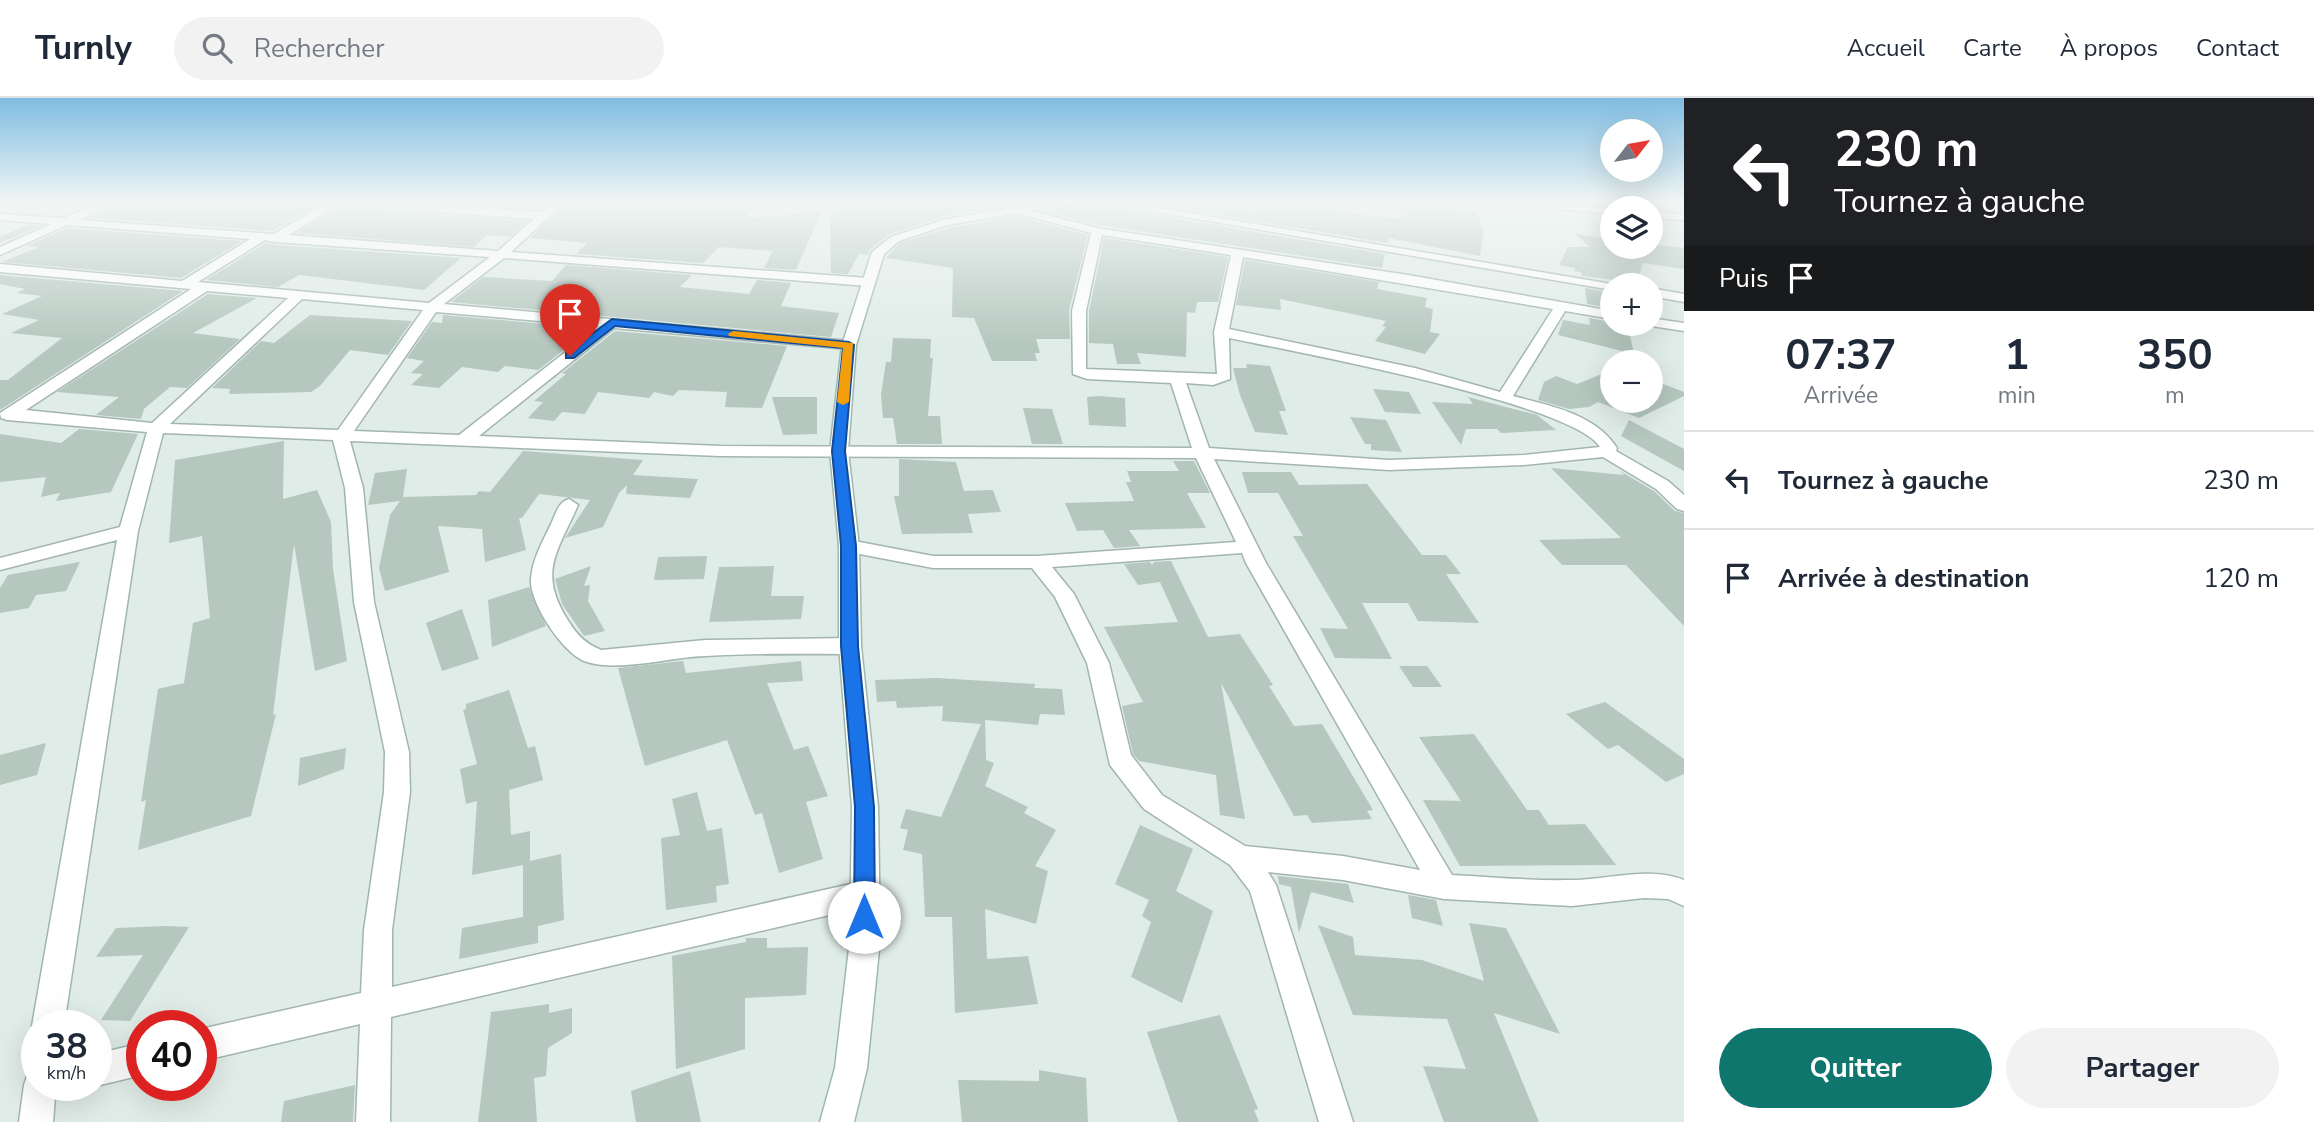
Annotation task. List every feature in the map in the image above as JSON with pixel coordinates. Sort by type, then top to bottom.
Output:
[{"type":"street","points":[[186,284],[243,249]]},
{"type":"street","points":[[404,249],[868,282]]},
{"type":"street","points":[[341,438],[432,307],[507,249]]},
{"type":"street","points":[[837,1122],[851,1068],[864,940],[864,807],[850,646],[849,546],[839,451],[849,345],[878,252],[882,249]]},
{"type":"street","points":[[1093,249],[1079,311],[1078,371],[1087,374],[1177,379],[1213,380],[1225,376],[1222,332],[1237,254]]},
{"type":"street","points":[[1205,249],[1408,279],[1600,313]]},
{"type":"street","points":[[1387,249],[1600,284]]},
{"type":"street","points":[[0,268],[849,345]]},
{"type":"street","points":[[5,417],[205,286]]},
{"type":"street","points":[[1663,294],[1684,298]]},
{"type":"street","points":[[51,1010],[128,531],[156,428],[299,295]]},
{"type":"street","points":[[1504,398],[1561,307]]},
{"type":"street","points":[[465,439],[612,322]]},
{"type":"street","points":[[1663,324],[1684,327]]},
{"type":"street","points":[[1222,332],[1415,373],[1550,411],[1590,429],[1608,442],[1606,452]]},
{"type":"street","points":[[1177,379],[1202,453],[1248,547],[1444,887]]},
{"type":"street","points":[[5,417],[341,438],[465,439],[720,451],[1202,453],[1389,465],[1524,460],[1606,452],[1662,485],[1684,505]]},
{"type":"street","points":[[341,438],[350,462],[354,488],[364,602],[397,752],[397,792],[378,930],[373,1122]]},
{"type":"street","points":[[569,505],[543,569],[540,584],[546,603],[566,635],[585,654],[601,658],[705,648],[850,646]]},
{"type":"street","points":[[0,564],[128,531]]},
{"type":"street","points":[[849,546],[933,562],[1037,562],[1248,547]]},
{"type":"street","points":[[1037,562],[1064,594],[1098,663],[1119,758],[1153,803],[1240,857],[1262,885],[1336,1122]]},
{"type":"street","points":[[1240,857],[1343,868],[1444,887],[1572,893],[1644,886],[1669,887],[1684,893]]},
{"type":"street","points":[[217,1041],[864,894]]},
{"type":"street","points":[[36,1122],[38,1101]]},
{"type":"building","points":[[35,249],[229,249],[181,278],[2,262]]},
{"type":"building","points":[[257,249],[330,249],[461,258],[424,290],[299,275],[278,287],[206,280]]},
{"type":"building","points":[[581,249],[717,249],[703,263],[576,254]]},
{"type":"building","points":[[743,249],[805,249],[796,270],[764,268],[773,251]]},
{"type":"building","points":[[831,249],[872,249],[868,255],[859,254],[848,274],[831,273]]},
{"type":"building","points":[[895,249],[1085,249],[1069,310],[1070,339],[1036,339],[1040,353],[1035,353],[1037,361],[992,361],[974,318],[952,317],[953,268],[886,258]]},
{"type":"building","points":[[1102,249],[1174,249],[1228,257],[1218,302],[1197,302],[1195,313],[1187,312],[1186,357],[1137,353],[1141,364],[1117,364],[1113,344],[1089,343],[1089,311]]},
{"type":"building","points":[[1255,249],[1354,249],[1385,254],[1382,268]]},
{"type":"building","points":[[1443,249],[1481,249],[1480,256]]},
{"type":"building","points":[[1567,249],[1600,249],[1600,259],[1663,259],[1663,249],[1684,249],[1684,269],[1643,263],[1640,273],[1600,273],[1600,278],[1582,276],[1581,272],[1574,271],[1575,268],[1559,265]]},
{"type":"building","points":[[1245,260],[1379,282],[1377,289],[1427,298],[1425,307],[1433,309],[1430,332],[1440,334],[1425,354],[1375,341],[1386,327],[1382,326],[1386,321],[1280,299],[1281,310],[1236,305]]},
{"type":"building","points":[[566,265],[692,275],[680,287],[749,294],[757,280],[791,283],[781,306],[839,313],[831,337],[451,302],[483,277],[552,281]]},
{"type":"building","points":[[0,275],[183,291],[0,410],[0,380],[8,380],[62,338],[11,333],[39,320],[2,314],[42,296],[17,293],[25,289],[0,284]]},
{"type":"building","points":[[1585,288],[1600,291],[1600,306],[1587,304]]},
{"type":"building","points":[[208,294],[257,298],[193,333],[240,339],[187,388],[170,387],[144,409],[141,419],[96,415],[119,397],[57,392]]},
{"type":"building","points":[[310,315],[412,321],[388,355],[350,350],[320,386],[311,392],[229,394],[230,389],[212,388],[261,341],[274,343]]},
{"type":"building","points":[[443,315],[592,328],[538,370],[505,366],[498,372],[462,367],[439,388],[411,385],[423,374],[411,373],[424,361],[407,358],[432,322],[442,323]]},
{"type":"building","points":[[1589,318],[1600,320],[1600,336],[1630,336],[1633,350],[1618,350],[1558,335],[1563,320],[1590,325]]},
{"type":"building","points":[[615,331],[787,346],[762,408],[725,407],[727,392],[679,390],[673,396],[654,392],[649,398],[598,392],[585,414],[562,412],[554,421],[528,418],[543,402],[534,401],[566,374],[562,373]]},
{"type":"building","points":[[893,338],[931,339],[930,358],[933,358],[928,416],[940,416],[942,444],[897,444],[893,418],[883,418],[881,394],[886,362],[891,362]]},
{"type":"building","points":[[1246,364],[1270,366],[1286,411],[1279,411],[1288,435],[1255,432],[1240,395],[1233,368],[1247,368]]},
{"type":"building","points":[[1600,375],[1600,403],[1569,409],[1538,400],[1544,382],[1556,376],[1577,384]]},
{"type":"building","points":[[1663,384],[1684,392],[1684,396],[1663,406]]},
{"type":"building","points":[[1373,389],[1409,392],[1421,414],[1385,412]]},
{"type":"building","points":[[772,397],[817,397],[817,434],[783,435]]},
{"type":"building","points":[[1087,397],[1125,398],[1126,427],[1089,425]]},
{"type":"building","points":[[1468,397],[1537,415],[1556,430],[1501,433],[1497,429],[1466,429],[1461,445],[1432,402],[1473,404]]},
{"type":"building","points":[[1023,408],[1052,409],[1063,444],[1032,444]]},
{"type":"building","points":[[1626,413],[1649,413],[1639,418]]},
{"type":"building","points":[[1350,417],[1386,420],[1402,452],[1371,450],[1371,444],[1365,444]]},
{"type":"building","points":[[1629,420],[1684,449],[1684,471],[1621,436]]},
{"type":"building","points":[[79,429],[138,434],[111,492],[56,501],[60,493],[41,497],[46,477],[0,482],[0,434],[61,443]]},
{"type":"building","points":[[284,441],[283,499],[317,490],[331,522],[333,569],[347,661],[315,671],[294,544],[273,715],[276,714],[251,816],[138,850],[146,800],[141,802],[158,689],[184,683],[193,623],[210,618],[202,536],[169,543],[175,460]]},
{"type":"building","points":[[523,451],[643,460],[633,475],[698,479],[690,498],[626,494],[627,485],[619,493],[603,527],[565,538],[590,500],[539,494],[522,518],[519,518],[526,550],[485,562],[482,529],[438,526],[449,572],[385,591],[379,568],[390,515],[400,501],[368,505],[375,473],[407,469],[403,497],[476,495],[479,491],[490,492]]},
{"type":"building","points":[[899,459],[956,462],[964,491],[993,490],[1001,512],[968,514],[973,533],[902,534],[894,496],[899,496]]},
{"type":"building","points":[[1173,461],[1194,461],[1210,493],[1187,493],[1206,528],[1129,530],[1140,546],[1114,548],[1103,530],[1077,531],[1065,503],[1134,501],[1126,482],[1131,482],[1127,471],[1179,471]]},
{"type":"building","points":[[1551,468],[1624,475],[1620,471],[1654,491],[1675,511],[1684,513],[1684,626],[1626,565],[1562,565],[1539,540],[1621,538]]},
{"type":"building","points":[[1242,472],[1291,472],[1299,485],[1367,484],[1422,555],[1446,555],[1461,574],[1446,574],[1479,623],[1418,621],[1408,603],[1362,603],[1392,659],[1335,658],[1320,628],[1348,629],[1293,536],[1303,536],[1278,493],[1248,493]]},
{"type":"building","points":[[707,556],[704,579],[654,580],[658,557]]},
{"type":"building","points":[[1171,561],[1208,637],[1240,634],[1273,685],[1269,686],[1294,726],[1322,724],[1373,810],[1367,811],[1372,819],[1312,823],[1307,815],[1294,816],[1221,683],[1245,819],[1220,815],[1216,775],[1139,761],[1133,754],[1122,706],[1143,702],[1104,627],[1178,622],[1160,582],[1138,585],[1124,564],[1150,562],[1152,565],[1154,562]]},
{"type":"building","points":[[80,562],[66,591],[36,595],[29,608],[0,613],[0,588],[8,575]]},
{"type":"building","points":[[591,566],[584,586],[590,585],[588,601],[605,631],[584,636],[562,604],[555,579]]},
{"type":"building","points":[[774,566],[771,596],[804,596],[801,619],[709,622],[719,567]]},
{"type":"building","points":[[529,587],[546,626],[492,647],[488,600]]},
{"type":"building","points":[[462,609],[479,659],[442,671],[426,623]]},
{"type":"building","points":[[683,661],[686,673],[801,661],[803,681],[767,683],[794,750],[808,746],[828,796],[806,802],[823,859],[779,873],[762,813],[755,815],[727,740],[645,766],[618,668]]},
{"type":"building","points":[[1399,666],[1427,666],[1442,687],[1413,687]]},
{"type":"building","points":[[937,678],[1035,684],[1034,688],[1062,689],[1065,715],[1040,714],[1038,725],[985,720],[986,760],[994,763],[985,786],[1028,807],[1024,813],[1056,830],[1035,866],[1048,871],[1036,924],[985,909],[987,959],[1028,956],[1038,1004],[955,1013],[952,917],[925,917],[922,854],[903,850],[908,830],[900,828],[906,809],[941,817],[981,724],[942,721],[943,706],[897,708],[896,701],[877,702],[875,680]]},
{"type":"building","points":[[509,690],[528,748],[535,746],[543,780],[509,790],[511,835],[530,831],[530,861],[561,854],[564,920],[538,926],[538,943],[459,959],[462,928],[523,917],[523,865],[472,875],[477,801],[466,804],[460,769],[477,764],[463,710],[466,709],[466,704]]},
{"type":"building","points":[[1605,702],[1684,759],[1684,774],[1666,782],[1618,745],[1608,749],[1566,714]]},
{"type":"building","points":[[1474,734],[1527,810],[1539,810],[1549,825],[1585,824],[1616,865],[1460,866],[1423,800],[1461,801],[1419,737]]},
{"type":"building","points":[[46,743],[37,775],[0,785],[0,755]]},
{"type":"building","points":[[346,748],[344,769],[298,786],[300,758]]},
{"type":"building","points":[[697,792],[707,831],[722,828],[729,884],[716,886],[717,902],[666,910],[661,838],[680,835],[672,799]]},
{"type":"building","points":[[1140,825],[1193,849],[1176,891],[1213,911],[1182,1003],[1131,977],[1151,922],[1142,916],[1149,900],[1115,884]]},
{"type":"building","points":[[1278,876],[1348,884],[1354,903],[1311,892],[1299,933],[1291,887],[1279,884]]},
{"type":"building","points":[[1408,895],[1436,900],[1443,926],[1412,918]]},
{"type":"building","points":[[1469,923],[1506,928],[1560,1034],[1494,1013],[1539,1122],[1444,1122],[1423,1066],[1466,1069],[1447,1019],[1353,1015],[1318,925],[1353,937],[1355,955],[1422,960],[1484,981]]},
{"type":"building","points":[[189,927],[137,1010],[126,1010],[126,1021],[112,1020],[112,1010],[107,1010],[143,955],[96,957],[116,928]]},
{"type":"building","points":[[746,938],[767,938],[767,948],[808,947],[806,995],[745,998],[745,1049],[676,1069],[672,956],[746,942]]},
{"type":"building","points":[[549,1004],[549,1013],[572,1008],[572,1033],[548,1048],[546,1076],[534,1078],[537,1122],[478,1122],[491,1012]]},
{"type":"building","points":[[1220,1015],[1258,1109],[1254,1110],[1259,1122],[1178,1122],[1147,1032]]},
{"type":"building","points":[[1039,1070],[1086,1078],[1088,1122],[962,1122],[958,1080],[1039,1081]]},
{"type":"building","points":[[690,1071],[701,1122],[636,1122],[631,1091]]},
{"type":"building","points":[[355,1085],[353,1122],[281,1122],[284,1101]]},
{"type":"slow traffic","points":[[733,334],[849,345],[843,402]]},
{"type":"route","points":[[570,356],[612,322],[849,345],[839,451],[849,546],[850,646],[864,807],[864,917]]}]
